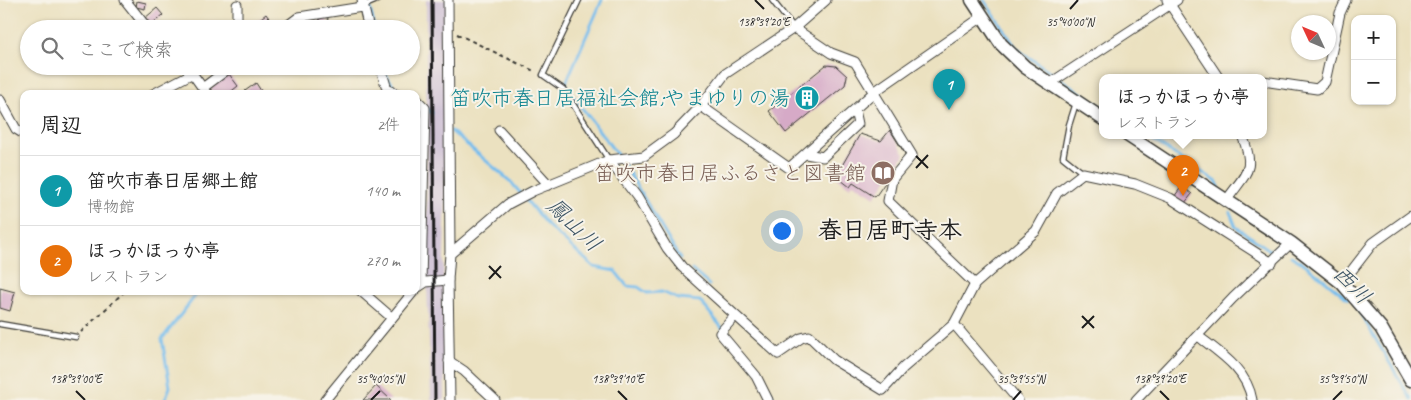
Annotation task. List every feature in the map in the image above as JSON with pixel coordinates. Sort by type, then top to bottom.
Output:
[{"type":"main road","points":[[972,0],[1001,44],[1025,67],[1099,116]]},
{"type":"main road","points":[[1133,139],[1291,243],[1342,283],[1381,328],[1411,380]]},
{"type":"street","points":[[125,0],[141,20]]},
{"type":"street","points":[[448,0],[450,400]]},
{"type":"street","points":[[450,254],[508,204],[550,184],[609,160],[644,156],[674,134],[700,106],[725,74],[794,28],[826,0]]},
{"type":"street","points":[[1267,82],[1318,89],[1325,82],[1340,13],[1346,0]]},
{"type":"street","points":[[1051,83],[1171,1],[1216,74]]},
{"type":"street","points":[[295,20],[299,17],[362,3],[367,20]]},
{"type":"street","points":[[237,5],[237,20]]},
{"type":"street","points":[[700,106],[789,168],[874,92],[982,17]]},
{"type":"street","points":[[794,28],[831,53],[855,62],[912,155],[892,179],[888,201],[975,284]]},
{"type":"street","points":[[160,90],[182,75]]},
{"type":"street","points":[[194,75],[205,90],[222,75]]},
{"type":"street","points":[[383,75],[389,90]]},
{"type":"street","points":[[0,100],[16,129],[20,132]]},
{"type":"street","points":[[420,103],[425,108],[420,257]]},
{"type":"street","points":[[806,154],[823,157],[858,124],[854,110]]},
{"type":"street","points":[[499,130],[550,184]]},
{"type":"street","points":[[1226,200],[1248,170],[1250,163],[1243,139]]},
{"type":"street","points":[[609,160],[637,198],[667,248],[682,267],[732,319],[778,354],[801,338],[809,336],[834,360],[883,390],[904,368],[954,324],[975,284],[1036,231],[1057,193],[1083,173],[1135,184],[1170,198],[1272,263]]},
{"type":"street","points":[[1342,283],[1373,244],[1411,216]]},
{"type":"street","points":[[1136,400],[1234,298],[1291,243]]},
{"type":"street","points":[[420,287],[448,280]]},
{"type":"street","points":[[366,295],[391,317]]},
{"type":"street","points":[[325,400],[391,317],[412,295]]},
{"type":"street","points":[[732,319],[720,332],[756,376],[768,400]]},
{"type":"street","points":[[954,324],[1018,400]]},
{"type":"street","points":[[1198,336],[1234,364],[1250,386],[1252,400]]},
{"type":"street","points":[[449,361],[464,371],[495,400]]},
{"type":"lane","points":[[362,3],[377,0]]},
{"type":"lane","points":[[579,0],[543,75],[563,89],[609,160]]},
{"type":"lane","points":[[772,0],[794,28]]},
{"type":"lane","points":[[1076,102],[1069,125],[1063,157],[1083,173]]},
{"type":"lane","points":[[0,324],[76,336]]},
{"type":"path","points":[[448,30],[543,75]]},
{"type":"path","points":[[76,336],[121,295]]},
{"type":"shaded area","points":[[426,0],[448,0],[448,134],[443,287],[445,400],[431,400],[427,283]]},
{"type":"building","points":[[137,1],[146,3],[145,9],[136,7]]},
{"type":"building","points":[[157,8],[163,15],[157,20],[147,20],[145,18]]},
{"type":"building","points":[[266,14],[270,20],[258,20]]},
{"type":"building","points":[[320,17],[328,18],[328,20],[320,20]]},
{"type":"building","name":"笛吹市春日居福祉会館;やまゆりの湯","points":[[826,65],[836,66],[847,76],[845,85],[786,133],[769,111]]},
{"type":"building","points":[[228,75],[230,75],[238,86],[233,90],[211,90],[210,88]]},
{"type":"building","points":[[256,83],[260,90],[246,90]]},
{"type":"building","points":[[890,130],[905,154],[875,197],[853,183],[850,187],[836,176],[860,134],[881,141]]},
{"type":"building","points":[[1182,186],[1192,194],[1184,204],[1174,197]]},
{"type":"building","points":[[0,288],[15,292],[10,311],[0,308]]},
{"type":"building","points":[[376,386],[391,400],[363,400]]},
{"type":"waterway","name":"鳳山川","points":[[368,0],[373,20]]},
{"type":"waterway","name":"鳳山川","points":[[602,0],[565,85],[618,156]]},
{"type":"waterway","name":"西川","points":[[984,0],[1017,49],[1099,105]]},
{"type":"waterway","name":"鳳山川","points":[[387,75],[395,88],[400,90]]},
{"type":"waterway","name":"鳳山川","points":[[427,108],[432,113]]},
{"type":"waterway","name":"鳳山川","points":[[451,131],[511,182],[547,225],[594,267],[615,271],[627,286],[638,287],[647,293],[662,292],[678,299],[700,301],[755,368]]},
{"type":"waterway","name":"西川","points":[[1151,139],[1217,182],[1219,187]]},
{"type":"waterway","name":"鳳山川","points":[[622,161],[680,259]]},
{"type":"waterway","name":"西川","points":[[1230,212],[1236,227],[1274,253]]},
{"type":"waterway","name":"西川","points":[[1291,256],[1306,265],[1348,299]]},
{"type":"waterway","name":"鳳山川","points":[[692,270],[709,285]]},
{"type":"waterway","points":[[165,400],[170,387],[162,339],[196,295]]},
{"type":"waterway","name":"西川","points":[[1359,311],[1411,399]]},
{"type":"waterway","name":"鳳山川","points":[[762,379],[775,400]]},
{"type":"railway","points":[[432,0],[435,400]]},
{"type":"place","name":"笛吹市春日居福祉会館;やまゆりの湯","points":[[807,98]]},
{"type":"place","name":"笛吹市春日居郷土館","points":[[949,110]]},
{"type":"place","name":"笛吹市春日居ふるさと図書館","points":[[883,173]]},
{"type":"place","name":"ほっかほっか亭","points":[[1183,196]]},
{"type":"district","name":"春日居町寺本","points":[[890,230]]}]
